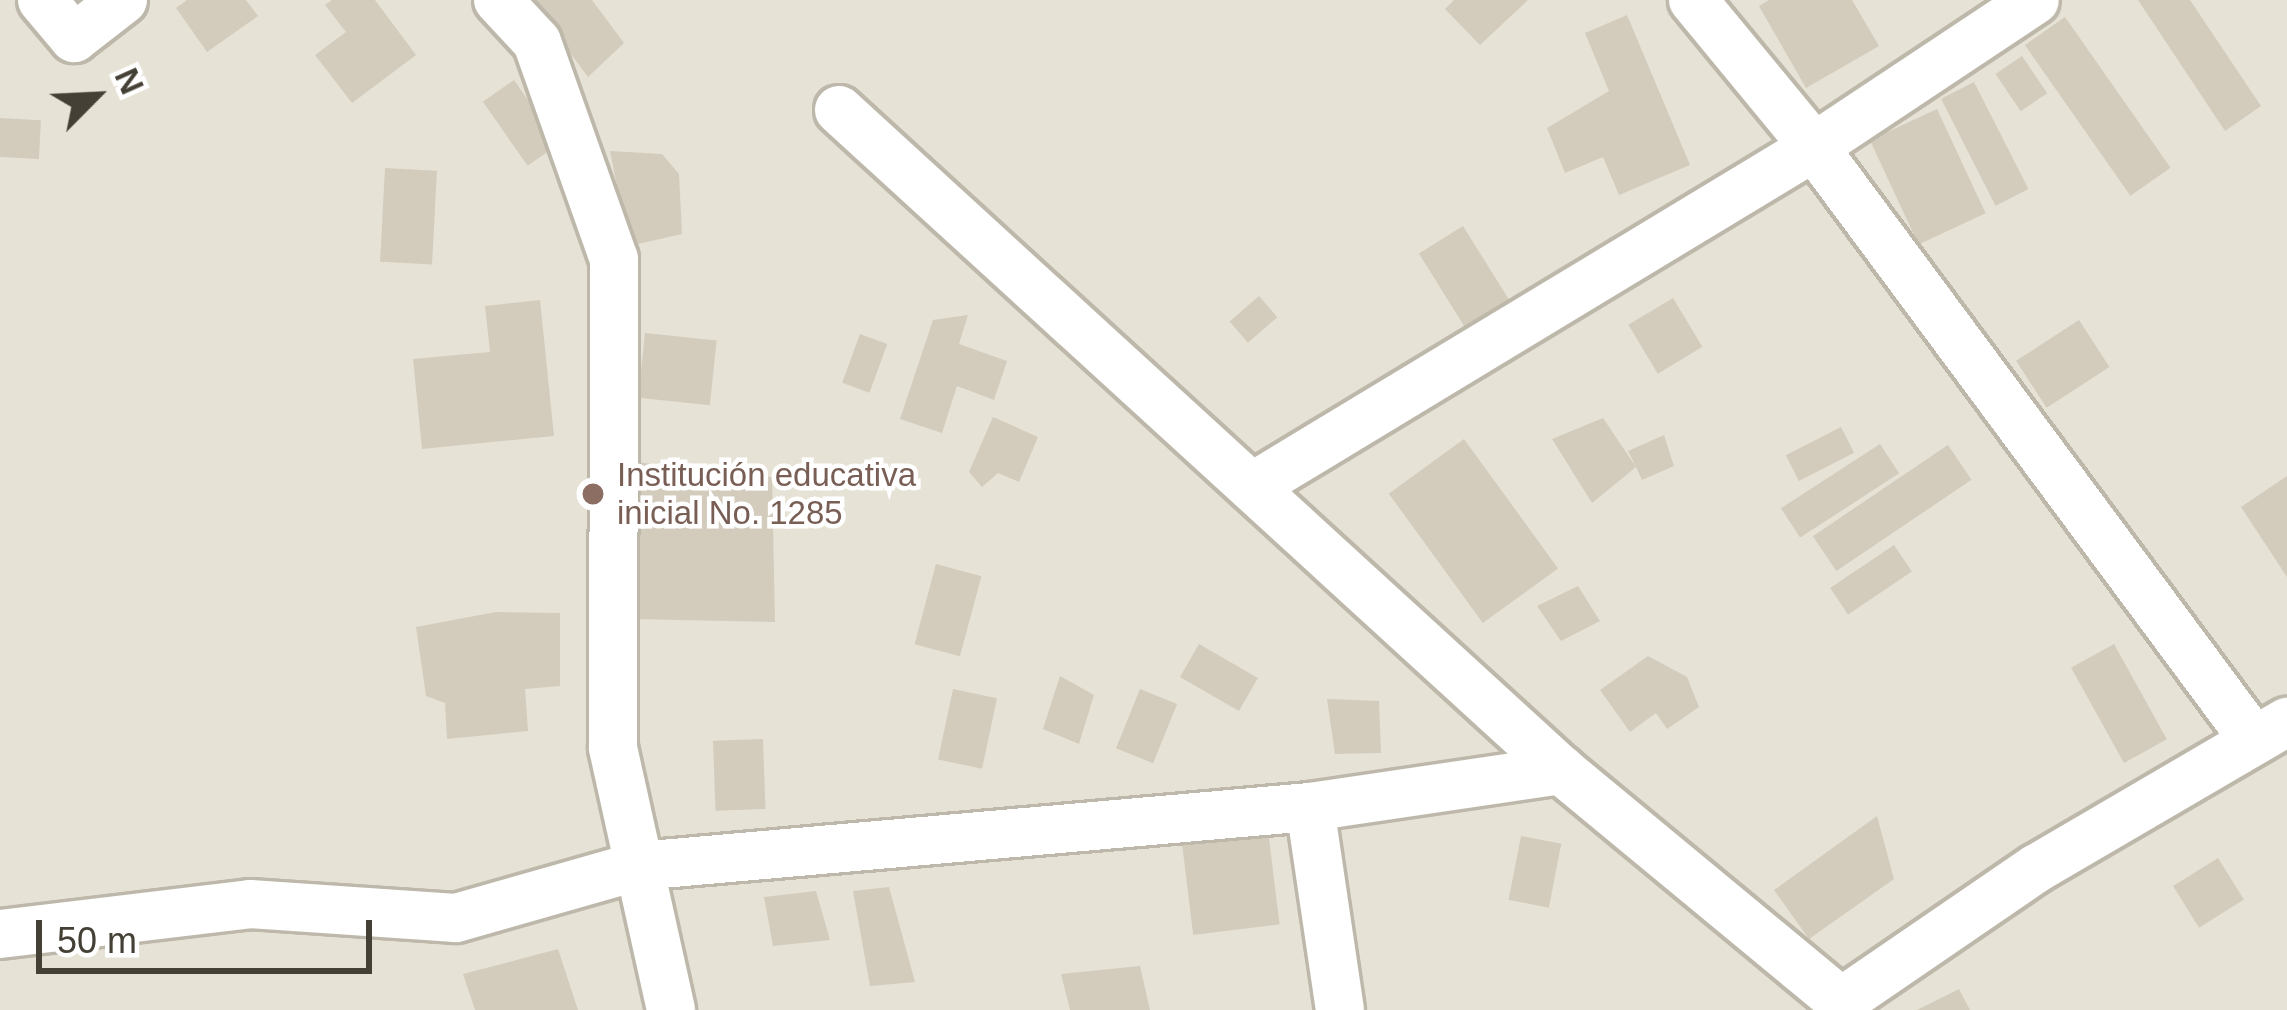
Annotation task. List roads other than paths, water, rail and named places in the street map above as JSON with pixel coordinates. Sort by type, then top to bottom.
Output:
[{"type":"street","points":[[42,0],[74,38],[123,0]]},
{"type":"street","points":[[498,0],[537,42],[614,259],[614,748],[671,1010]]},
{"type":"street","points":[[839,110],[1561,770],[1840,1002],[2037,868],[2270,731],[1814,147],[1693,0]]},
{"type":"street","points":[[1252,488],[1814,147],[2035,0]]},
{"type":"street","points":[[0,934],[250,904],[456,918],[639,866],[1310,807],[1561,770]]},
{"type":"street","points":[[1310,807],[1340,1010]]},
{"type":"place","name":"Institución educativa inicial No. 1285","points":[[593,494]]}]
